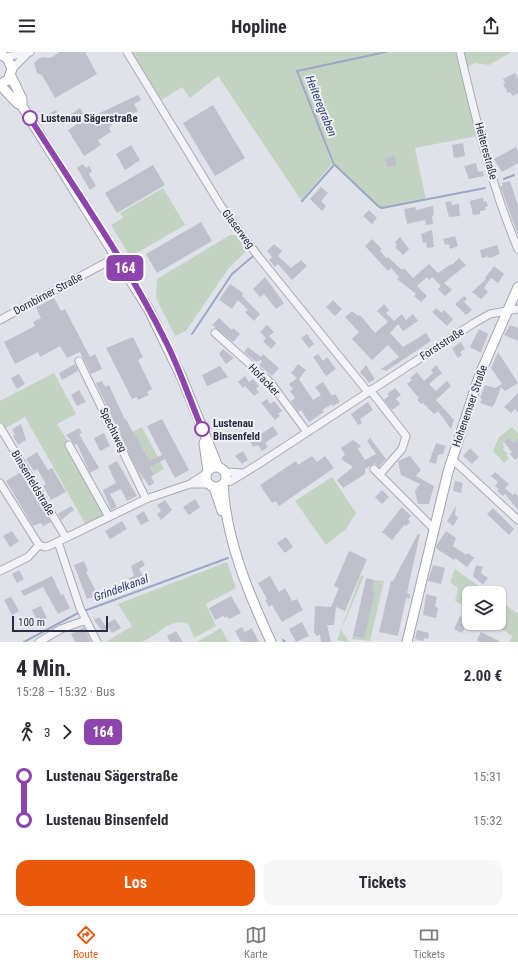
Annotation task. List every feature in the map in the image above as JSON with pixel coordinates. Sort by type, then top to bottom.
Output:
[{"type":"main road","points":[[3,56],[10,62],[22,99],[22,106]]},
{"type":"main road","points":[[12,72],[8,80],[0,84],[17,103],[22,106],[118,256],[166,342],[186,388],[203,433],[226,477],[218,484]]},
{"type":"main road","name":"Hohenemser Straße","points":[[407,642],[452,459],[480,374],[518,287]]},
{"type":"main road","points":[[203,433],[208,472],[218,484],[243,579],[271,642]]},
{"type":"main road","points":[[208,472],[221,470]]},
{"type":"street","points":[[3,56],[29,52]]},
{"type":"street","points":[[12,72],[29,52]]},
{"type":"street","name":"Glaserweg","points":[[127,52],[221,206],[258,256],[369,391]]},
{"type":"street","name":"Heiterestraße","points":[[460,52],[496,191],[518,249]]},
{"type":"street","name":"Dornbirner Straße","points":[[0,320],[118,256]]},
{"type":"street","name":"Forststraße","points":[[218,484],[231,481],[486,315],[518,309]]},
{"type":"street","name":"Hofacker","points":[[215,333],[270,382],[307,432]]},
{"type":"street","name":"Spechtweg","points":[[79,361],[146,499]]},
{"type":"street","points":[[369,391],[406,436],[405,444],[380,474]]},
{"type":"street","name":"Binsenfeldstraße","points":[[0,427],[66,538]]},
{"type":"street","points":[[69,445],[109,517]]},
{"type":"street","points":[[452,459],[517,517]]},
{"type":"street","points":[[374,469],[434,528]]},
{"type":"street","points":[[221,470],[242,473]]},
{"type":"street","points":[[0,483],[38,545],[45,547],[146,499],[190,484],[208,472]]},
{"type":"street","points":[[190,484],[218,484]]},
{"type":"street","points":[[58,542],[80,608],[97,642]]},
{"type":"street","points":[[0,571],[28,557],[38,545]]},
{"type":"street","points":[[39,642],[61,629],[85,619]]},
{"type":"green space","points":[[127,52],[512,52],[489,65],[475,63],[465,68],[482,135],[415,148],[426,200],[382,208],[334,165],[309,101],[332,164],[301,200],[218,76],[190,98],[182,87],[160,101]]},
{"type":"green space","points":[[163,188],[185,225],[130,257],[111,225],[123,218],[120,213]]},
{"type":"green space","points":[[230,235],[236,235],[248,249],[228,269],[186,331],[175,336],[156,298],[157,279]]},
{"type":"green space","points":[[54,373],[76,414],[57,424],[68,441],[66,443],[104,513],[104,516],[86,525],[25,417],[4,429],[0,423],[0,401]]},
{"type":"green space","points":[[142,427],[164,469],[154,475],[149,464],[138,469],[143,479],[139,480],[133,468],[139,466],[147,456],[137,436],[121,441],[119,438]]},
{"type":"green space","points":[[512,427],[518,433],[518,442],[516,440],[514,443],[509,438],[502,444],[505,446],[503,449],[508,454],[506,455],[509,458],[504,463],[493,451],[499,437]]},
{"type":"green space","points":[[332,477],[356,513],[346,529],[326,545],[295,501]]},
{"type":"green space","points":[[227,562],[236,588],[206,604],[216,626],[194,638],[189,625],[183,622],[170,625],[141,642],[106,642],[132,626],[118,604]]},
{"type":"green space","points":[[455,569],[479,586],[462,586],[462,605],[455,601],[458,588],[450,582]]},
{"type":"green space","points":[[361,575],[364,576],[341,630],[349,642],[337,640]]},
{"type":"green space","points":[[374,580],[384,581],[370,641],[352,639],[353,636],[363,639],[375,591],[364,588],[373,585]]},
{"type":"green space","points":[[506,605],[518,614],[518,642],[509,642],[513,636],[503,630],[506,630]]},
{"type":"green space","points":[[221,628],[228,642],[197,642]]},
{"type":"building","points":[[60,52],[85,52],[97,74],[55,98],[42,75],[37,73],[34,63],[38,59],[43,57],[50,58]]},
{"type":"building","points":[[515,73],[518,79],[518,93],[513,96],[510,92],[508,93],[503,84],[505,83],[503,79]]},
{"type":"building","points":[[138,95],[141,100],[134,104],[138,111],[111,125],[109,128],[111,132],[98,140],[101,145],[84,156],[68,130],[76,125],[70,115],[80,108],[87,119]]},
{"type":"building","points":[[213,105],[245,158],[215,176],[183,123]]},
{"type":"building","points":[[56,110],[62,120],[54,125],[47,115]]},
{"type":"building","points":[[463,143],[465,156],[454,158],[452,145]]},
{"type":"building","points":[[131,145],[140,160],[125,170],[116,154]]},
{"type":"building","points":[[516,147],[518,152],[518,163],[502,172],[494,159]]},
{"type":"building","points":[[395,156],[396,166],[387,167],[385,158]]},
{"type":"building","points":[[476,163],[478,172],[483,171],[484,176],[469,179],[464,166]]},
{"type":"building","points":[[83,164],[86,168],[89,166],[92,171],[89,174],[96,186],[90,190],[77,168]]},
{"type":"building","points":[[153,165],[165,185],[117,213],[105,193]]},
{"type":"building","points":[[510,181],[518,206],[518,235],[500,186],[503,186],[502,183]]},
{"type":"building","points":[[321,187],[328,193],[321,201],[326,206],[322,211],[310,199]]},
{"type":"building","points":[[483,198],[484,202],[486,201],[488,206],[485,207],[486,210],[480,211],[480,214],[473,215],[470,201]]},
{"type":"building","points":[[451,201],[452,205],[459,204],[460,216],[449,217],[445,202]]},
{"type":"building","points":[[433,206],[433,224],[426,225],[425,220],[407,224],[404,209],[415,207],[416,210]]},
{"type":"building","points":[[369,210],[377,218],[372,224],[363,216]]},
{"type":"building","points":[[201,222],[212,241],[157,273],[146,254]]},
{"type":"building","points":[[432,230],[434,247],[427,248],[426,242],[423,243],[421,234]]},
{"type":"building","points":[[455,236],[458,246],[450,249],[449,244],[445,245],[443,239]]},
{"type":"building","points":[[400,237],[409,249],[403,255],[395,247],[397,245],[395,242]]},
{"type":"building","points":[[372,239],[382,249],[380,251],[386,258],[388,257],[402,270],[404,268],[413,278],[429,264],[438,273],[451,264],[452,265],[459,258],[466,265],[444,283],[452,290],[445,296],[438,289],[441,286],[432,277],[429,280],[427,277],[417,286],[427,296],[421,302],[414,296],[416,294],[397,279],[399,277],[391,268],[388,271],[365,246]]},
{"type":"building","points":[[274,244],[282,251],[278,256],[291,268],[301,260],[307,266],[292,280],[278,264],[275,267],[269,260],[272,257],[267,251]]},
{"type":"building","points":[[497,245],[500,254],[489,258],[488,256],[482,258],[480,250]]},
{"type":"building","points":[[494,266],[504,274],[498,283],[491,278],[484,288],[488,292],[481,299],[472,292],[486,279],[485,278]]},
{"type":"building","points":[[265,277],[284,303],[276,309],[264,294],[260,297],[253,289]]},
{"type":"building","points":[[230,284],[243,293],[242,296],[260,314],[254,321],[245,312],[248,310],[238,300],[232,309],[219,300]]},
{"type":"building","points":[[464,296],[467,299],[464,302],[472,310],[466,315],[455,304]]},
{"type":"building","points":[[54,298],[61,311],[65,309],[90,357],[95,354],[102,369],[91,374],[80,352],[67,358],[60,346],[40,357],[38,352],[15,364],[4,342],[35,326],[33,322],[41,318],[36,307]]},
{"type":"building","points":[[333,300],[342,309],[335,316],[326,307]]},
{"type":"building","points":[[384,304],[389,310],[386,313],[394,321],[402,314],[406,320],[413,314],[418,321],[403,331],[398,324],[390,333],[403,347],[426,333],[431,341],[386,371],[381,369],[399,357],[388,345],[372,360],[352,339],[359,332],[345,317],[352,311],[358,316],[360,315],[375,333],[388,322],[377,311]]},
{"type":"building","points":[[436,308],[442,313],[444,310],[453,319],[447,326],[432,312]]},
{"type":"building","points":[[219,318],[232,330],[233,328],[240,334],[233,342],[212,325]]},
{"type":"building","points":[[267,325],[274,332],[269,336],[276,343],[271,349],[263,341],[266,338],[260,332]]},
{"type":"building","points":[[510,325],[518,328],[518,341],[504,335]]},
{"type":"building","points":[[479,329],[488,334],[481,353],[470,347]]},
{"type":"building","points":[[307,334],[314,344],[309,348],[301,338]]},
{"type":"building","points":[[133,337],[143,357],[138,360],[152,389],[147,392],[149,395],[138,400],[137,397],[132,399],[106,348]]},
{"type":"building","points":[[461,342],[465,349],[460,352],[462,355],[458,358],[452,348]]},
{"type":"building","points":[[248,347],[261,357],[263,354],[279,368],[272,376],[259,365],[262,362],[261,360],[256,362],[244,352]]},
{"type":"building","points":[[223,349],[234,358],[226,364],[219,354]]},
{"type":"building","points":[[498,352],[518,383],[505,391],[501,387],[492,407],[480,403],[482,399],[480,398],[485,385],[495,388],[502,384],[491,368]]},
{"type":"building","points":[[318,354],[323,361],[327,357],[336,369],[326,376],[313,357]]},
{"type":"building","points":[[75,364],[78,371],[62,380],[59,373]]},
{"type":"building","points":[[298,364],[306,370],[299,379],[313,400],[321,395],[315,387],[323,382],[332,396],[335,394],[340,402],[333,406],[332,404],[322,410],[324,412],[309,422],[301,410],[298,412],[291,401],[295,398],[290,391],[293,389],[289,384],[297,378],[291,373]]},
{"type":"building","points":[[366,365],[375,379],[369,383],[360,372]]},
{"type":"building","points":[[436,365],[442,373],[429,384],[436,391],[447,381],[451,386],[436,400],[454,420],[451,429],[438,411],[434,414],[423,403],[421,404],[417,400],[419,398],[407,384],[412,380],[410,378],[417,372],[424,381],[433,373],[431,370]]},
{"type":"building","points":[[220,366],[228,377],[207,386],[202,375]]},
{"type":"building","points":[[19,374],[25,384],[17,389],[11,378]]},
{"type":"building","points":[[245,376],[249,382],[253,379],[259,386],[256,389],[259,392],[254,396],[245,386],[243,388],[238,382]]},
{"type":"building","points":[[102,381],[105,387],[109,385],[125,420],[126,419],[135,436],[137,436],[149,461],[162,455],[147,426],[162,419],[189,470],[175,478],[165,459],[150,467],[154,475],[151,476],[154,483],[149,486],[134,464],[96,383]]},
{"type":"building","points":[[395,388],[401,395],[396,399],[400,404],[392,410],[384,400],[389,396],[387,394]]},
{"type":"building","points":[[79,390],[86,402],[77,406],[71,395]]},
{"type":"building","points":[[518,393],[518,413],[515,409],[511,413],[504,407]]},
{"type":"building","points":[[267,399],[270,404],[274,401],[282,411],[278,414],[280,416],[275,420],[261,403]]},
{"type":"building","points":[[368,402],[373,410],[360,419],[362,423],[358,425],[351,414]]},
{"type":"building","points":[[21,424],[26,440],[18,445],[13,436],[15,435],[12,429]]},
{"type":"building","points":[[273,426],[278,434],[265,443],[268,447],[262,451],[258,445],[253,447],[250,441]]},
{"type":"building","points":[[79,428],[82,433],[79,434],[99,468],[90,473],[77,444],[75,445],[66,435]]},
{"type":"building","points":[[104,433],[110,446],[100,451],[94,438]]},
{"type":"building","points":[[370,438],[386,459],[379,467],[375,463],[365,469],[365,474],[343,488],[337,480],[353,467],[341,459],[345,454],[341,448],[353,440],[361,446],[358,449],[365,460],[376,454],[367,441]]},
{"type":"building","points":[[509,438],[514,443],[518,439],[518,459],[517,458],[515,460],[510,454],[512,452],[504,442]]},
{"type":"building","points":[[436,443],[446,446],[443,454],[438,455],[436,464],[429,462]]},
{"type":"building","points":[[470,448],[479,457],[472,464],[463,456]]},
{"type":"building","points":[[243,451],[248,460],[242,464],[235,456]]},
{"type":"building","points":[[37,452],[48,470],[52,468],[66,492],[51,500],[43,486],[46,484],[37,469],[34,471],[26,459]]},
{"type":"building","points":[[312,456],[317,462],[325,456],[334,468],[279,506],[276,501],[272,503],[260,485],[296,461],[298,465]]},
{"type":"building","points":[[410,456],[421,470],[416,476],[434,486],[429,504],[418,504],[415,491],[420,484],[401,475],[398,461]]},
{"type":"building","points":[[117,461],[137,496],[127,501],[121,489],[110,494],[117,507],[111,510],[103,490],[116,483],[108,466]]},
{"type":"building","points":[[21,472],[51,522],[43,526],[41,523],[33,526],[6,481]]},
{"type":"building","points":[[495,472],[509,484],[505,488],[513,495],[515,493],[518,496],[518,510],[505,494],[503,496],[497,491],[499,489],[495,486],[498,482],[491,476]]},
{"type":"building","points":[[455,481],[463,483],[461,493],[453,491]]},
{"type":"building","points":[[382,490],[389,497],[382,504],[375,497]]},
{"type":"building","points":[[195,499],[200,507],[189,515],[183,507]]},
{"type":"building","points":[[165,500],[172,510],[161,520],[157,514],[161,511],[157,505]]},
{"type":"building","points":[[71,506],[74,510],[61,520],[58,514]]},
{"type":"building","points":[[456,506],[455,515],[458,518],[453,526],[447,521]]},
{"type":"building","points":[[402,507],[411,516],[408,519],[410,522],[406,526],[404,525],[392,540],[382,532]]},
{"type":"building","points":[[493,508],[514,529],[509,535],[487,514]]},
{"type":"building","points":[[144,511],[149,521],[141,525],[136,516]]},
{"type":"building","points":[[122,521],[127,529],[110,539],[105,531]]},
{"type":"building","points":[[12,531],[19,541],[10,547],[3,536]]},
{"type":"building","points":[[446,531],[456,538],[453,546],[466,555],[468,553],[474,558],[467,567],[455,558],[454,560],[437,549],[436,546]]},
{"type":"building","points":[[418,534],[420,534],[407,593],[410,594],[409,599],[406,598],[398,636],[379,632],[391,581],[393,581]]},
{"type":"building","points":[[286,537],[293,547],[285,553],[277,543]]},
{"type":"building","points":[[349,551],[367,559],[345,611],[336,607],[334,625],[327,625],[331,642],[321,642],[320,635],[316,636],[314,633],[315,606],[331,607],[339,588],[334,586]]},
{"type":"building","points":[[142,560],[145,565],[139,569],[144,578],[133,585],[129,578],[134,576],[131,566]]},
{"type":"building","points":[[84,561],[88,571],[86,572],[98,595],[87,599],[74,565]]},
{"type":"building","points":[[433,565],[445,568],[441,584],[428,581]]},
{"type":"building","points":[[476,565],[483,567],[481,573],[488,578],[483,585],[473,576]]},
{"type":"building","points":[[19,570],[24,579],[17,583],[12,574]]},
{"type":"building","points":[[52,576],[61,595],[63,594],[70,608],[58,614],[43,587],[24,596],[21,591]]},
{"type":"building","points":[[270,576],[279,592],[285,588],[292,601],[297,599],[303,610],[282,622],[272,605],[269,607],[265,600],[267,599],[258,583]]},
{"type":"building","points":[[366,578],[374,580],[372,590],[375,591],[364,639],[353,636]]},
{"type":"building","points":[[426,594],[437,597],[435,606],[438,608],[436,618],[423,615]]},
{"type":"building","points":[[231,596],[241,613],[229,619],[227,616],[225,618],[223,616],[215,620],[209,608]]},
{"type":"building","points":[[11,597],[19,611],[12,615],[4,600]]},
{"type":"building","points":[[41,606],[47,618],[38,622],[32,610]]},
{"type":"building","points":[[460,616],[462,617],[462,630],[464,630],[462,633],[454,629]]},
{"type":"building","points":[[99,617],[107,628],[102,631],[94,620]]},
{"type":"building","points":[[115,619],[121,628],[112,633],[106,624]]},
{"type":"building","points":[[302,622],[309,636],[296,642],[289,629]]},
{"type":"building","points":[[84,627],[91,642],[75,642],[71,634]]},
{"type":"building","points":[[242,627],[245,632],[252,628],[259,642],[241,642],[235,631]]},
{"type":"building","points":[[417,630],[429,633],[428,639],[424,638],[423,641],[415,639]]},
{"type":"building","points":[[176,631],[183,642],[170,642],[167,636]]},
{"type":"building","points":[[481,632],[501,642],[480,642],[477,640]]},
{"type":"waterway","name":"Heiteregraben","points":[[302,201],[334,165],[297,71],[386,52]]},
{"type":"waterway","points":[[335,165],[378,206],[382,208],[485,188]]},
{"type":"waterway","points":[[504,179],[514,175]]},
{"type":"waterway","name":"Heiteregraben","points":[[192,334],[232,274],[252,257]]},
{"type":"waterway","name":"Grindelkanal","points":[[84,611],[228,558]]},
{"type":"waterway","name":"Grindelkanal","points":[[24,642],[80,612]]},
{"type":"bus line","name":"164","points":[[30,118],[138,290],[166,342],[202,429]]},
{"type":"place","name":"Lustenau Sägerstraße","points":[[30,118]]},
{"type":"place","name":"Lustenau Binsenfeld","points":[[202,429]]}]
